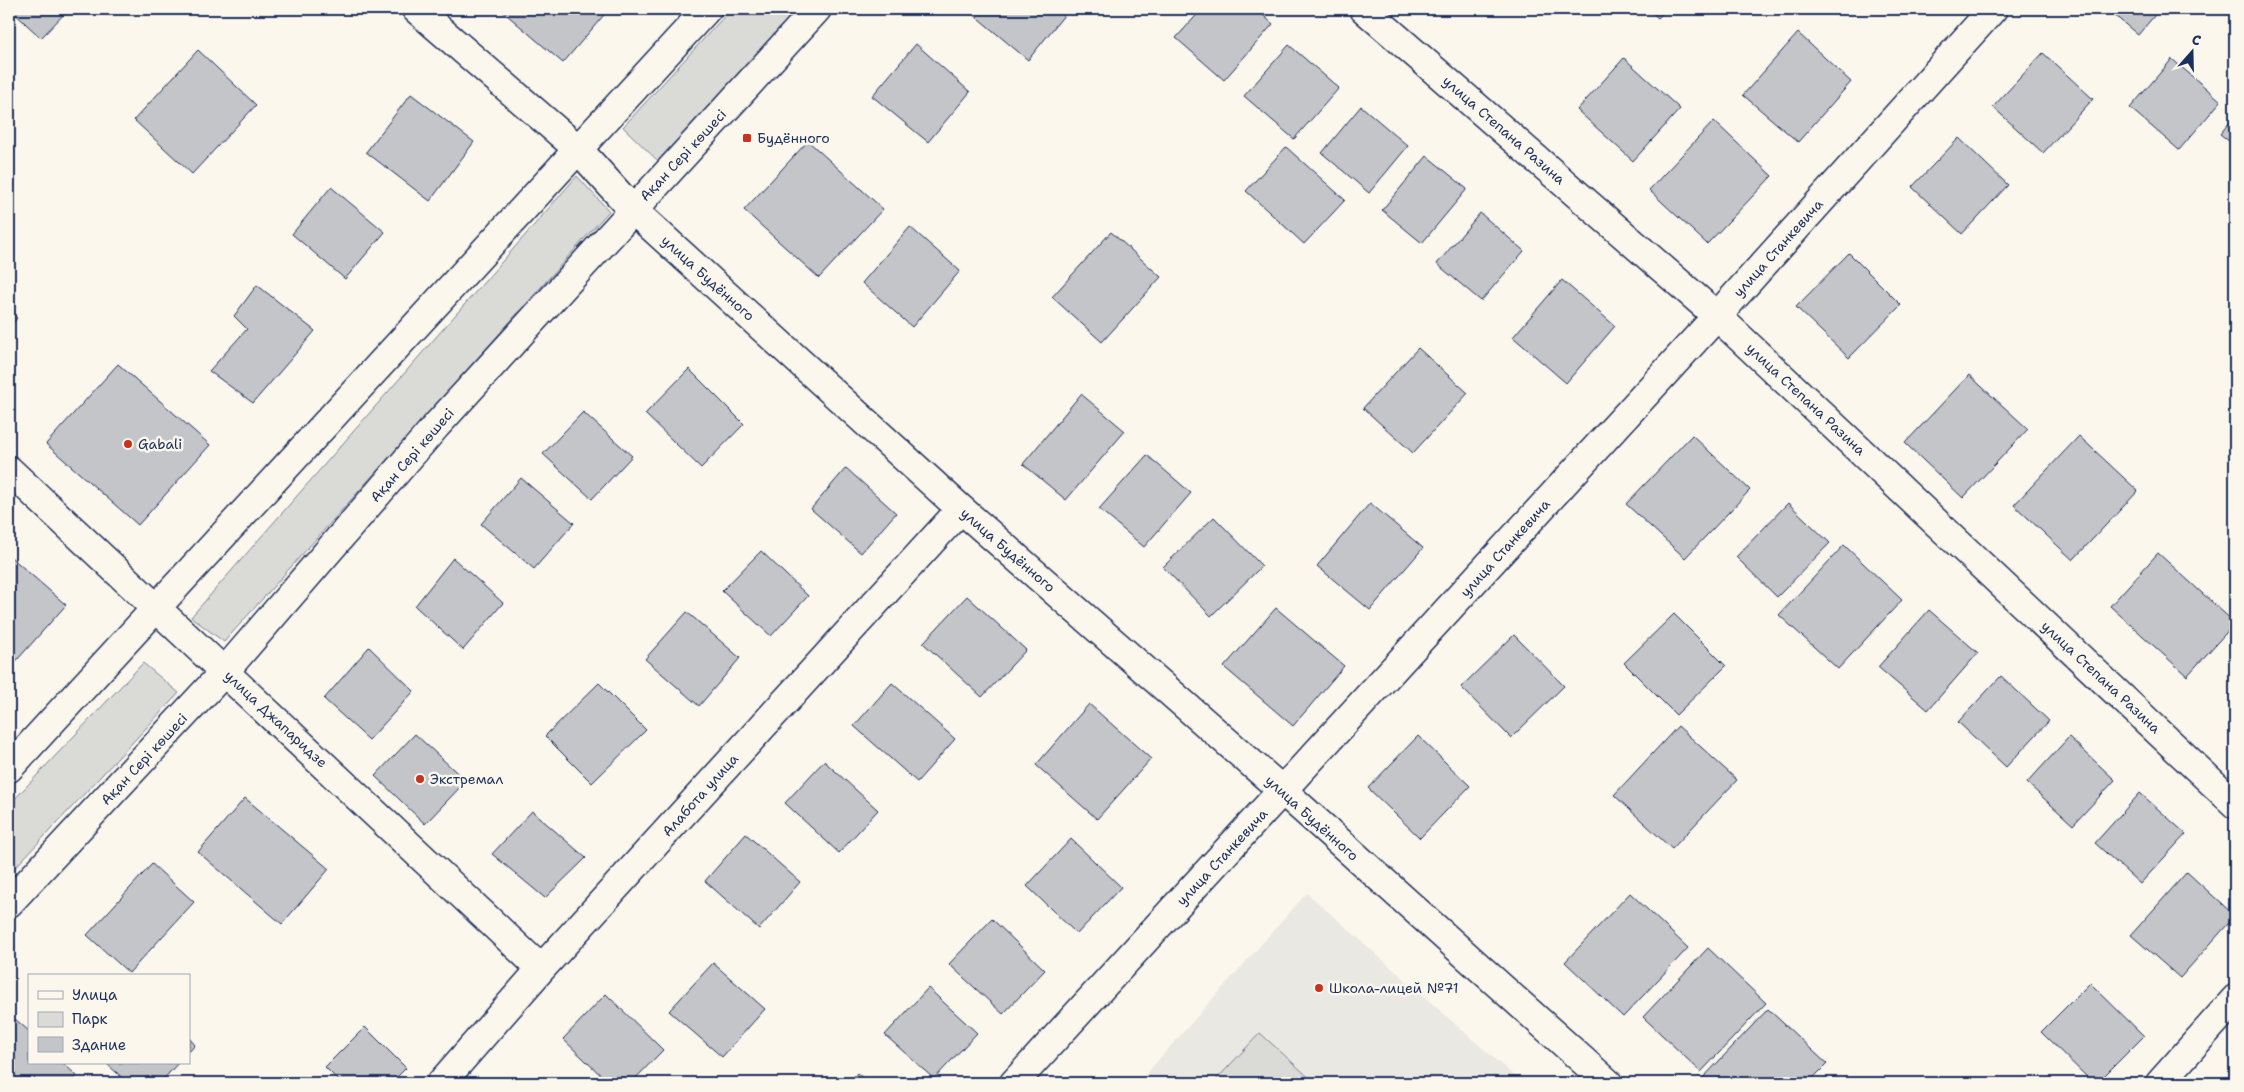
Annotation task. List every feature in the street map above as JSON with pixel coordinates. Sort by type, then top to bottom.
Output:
[{"type":"street","name":"улица Будённого","points":[[416,9],[578,149],[633,210],[960,509],[1283,791],[1608,1083]]},
{"type":"street","points":[[9,768],[707,9]]},
{"type":"street","name":"Ақан Сері көшесі","points":[[9,903],[225,671],[436,426],[817,9]]},
{"type":"street","name":"улица Степана Разина","points":[[1364,9],[1717,316],[2235,804]]},
{"type":"street","name":"улица Станкевича","points":[[1014,1083],[1717,316],[1993,9]]},
{"type":"street","name":"улица Джапаридзе","points":[[9,470],[541,969]]},
{"type":"street","name":"Алабота улица","points":[[441,1083],[541,969],[960,509]]},
{"type":"street","points":[[2160,1083],[2235,999]]},
{"type":"shaded area","name":"Школа-лицей №71","points":[[1307,893],[1522,1083],[1138,1083]]},
{"type":"green space","points":[[731,9],[797,9],[658,161],[623,127]]},
{"type":"green space","points":[[577,176],[609,211],[224,642],[191,617]]},
{"type":"green space","points":[[143,663],[179,693],[9,874],[9,805]]},
{"type":"green space","points":[[1260,1033],[1315,1083],[1213,1083]]},
{"type":"building","points":[[10,9],[69,9],[41,38]]},
{"type":"building","points":[[500,9],[609,9],[563,63]]},
{"type":"building","points":[[967,9],[1069,9],[1028,60]]},
{"type":"building","points":[[1202,9],[1256,9],[1273,24],[1224,80],[1176,38]]},
{"type":"building","points":[[1648,9],[1667,9],[1658,18]]},
{"type":"building","points":[[1890,9],[1900,9],[1896,14]]},
{"type":"building","points":[[2107,9],[2160,9],[2138,35]]},
{"type":"building","points":[[1798,33],[1851,82],[1798,142],[1743,95]]},
{"type":"building","points":[[916,44],[970,92],[928,142],[872,96]]},
{"type":"building","points":[[1289,45],[1339,88],[1294,139],[1244,96]]},
{"type":"building","points":[[198,50],[256,105],[192,174],[134,120]]},
{"type":"building","points":[[2043,53],[2093,99],[2043,153],[1993,107]]},
{"type":"building","points":[[1624,58],[1680,109],[1633,161],[1577,110]]},
{"type":"building","points":[[2172,59],[2221,101],[2179,150],[2130,108]]},
{"type":"building","points":[[411,94],[474,142],[430,201],[366,152]]},
{"type":"building","points":[[1361,106],[1408,146],[1369,193],[1322,153]]},
{"type":"building","points":[[2235,116],[2235,146],[2220,134]]},
{"type":"building","points":[[1714,121],[1772,176],[1707,244],[1649,190]]},
{"type":"building","points":[[1959,138],[2008,185],[1962,234],[1912,187]]},
{"type":"building","points":[[808,141],[883,209],[819,278],[744,210]]},
{"type":"building","points":[[1286,147],[1345,200],[1304,244],[1246,191]]},
{"type":"building","points":[[1427,156],[1467,189],[1422,243],[1382,210]]},
{"type":"building","points":[[331,187],[385,232],[345,279],[292,234]]},
{"type":"building","points":[[1480,213],[1524,251],[1481,301],[1437,264]]},
{"type":"building","points":[[910,227],[960,271],[912,327],[862,283]]},
{"type":"building","points":[[1111,232],[1161,277],[1102,342],[1052,297]]},
{"type":"building","points":[[1849,253],[1901,305],[1849,358],[1796,307]]},
{"type":"building","points":[[1562,280],[1615,326],[1566,383],[1513,337]]},
{"type":"building","points":[[257,285],[315,331],[253,403],[209,371],[247,329],[234,316]]},
{"type":"building","points":[[9,310],[17,318],[9,328]]},
{"type":"building","points":[[1418,348],[1468,393],[1413,453],[1363,408]]},
{"type":"building","name":"Gabali","points":[[118,364],[210,445],[138,525],[46,444]]},
{"type":"building","points":[[689,369],[744,424],[701,468],[645,414]]},
{"type":"building","points":[[1969,375],[2028,429],[1963,498],[1905,443]]},
{"type":"building","points":[[1081,394],[1125,431],[1066,500],[1023,464]]},
{"type":"building","points":[[583,412],[632,456],[592,499],[543,454]]},
{"type":"building","points":[[1692,435],[1750,490],[1685,558],[1626,504]]},
{"type":"building","points":[[2079,436],[2138,491],[2073,560],[2014,505]]},
{"type":"building","points":[[1147,455],[1191,493],[1144,547],[1099,509]]},
{"type":"building","points":[[846,468],[896,513],[861,553],[811,509]]},
{"type":"building","points":[[521,478],[574,523],[534,569],[481,524]]},
{"type":"building","points":[[1370,503],[1423,548],[1370,610],[1317,566]]},
{"type":"building","points":[[1788,503],[1830,543],[1777,597],[1736,557]]},
{"type":"building","points":[[1214,517],[1262,566],[1211,616],[1163,567]]},
{"type":"building","points":[[1844,545],[1902,600],[1838,669],[1779,615]]},
{"type":"building","points":[[761,551],[808,596],[771,636],[722,591]]},
{"type":"building","points":[[2158,553],[2235,623],[2187,676],[2110,606]]},
{"type":"building","points":[[11,557],[66,605],[9,669],[9,559]]},
{"type":"building","points":[[453,558],[503,603],[463,650],[415,606]]},
{"type":"building","points":[[967,596],[1026,650],[982,697],[923,643]]},
{"type":"building","points":[[1276,608],[1344,666],[1293,726],[1224,667]]},
{"type":"building","points":[[1929,610],[1978,653],[1928,710],[1878,667]]},
{"type":"building","points":[[687,612],[740,658],[699,706],[645,659]]},
{"type":"building","points":[[1674,614],[1726,666],[1676,715],[1624,663]]},
{"type":"building","points":[[1514,635],[1564,686],[1511,738],[1461,687]]},
{"type":"building","points":[[369,647],[414,691],[369,740],[324,699]]},
{"type":"building","points":[[2001,676],[2049,721],[2006,767],[1958,722]]},
{"type":"building","points":[[599,683],[646,730],[592,783],[545,736]]},
{"type":"building","points":[[892,683],[955,739],[917,782],[854,726]]},
{"type":"building","points":[[1089,704],[1151,759],[1097,819],[1036,765]]},
{"type":"building","points":[[1678,726],[1737,780],[1672,849],[1614,795]]},
{"type":"building","name":"Экстремал","points":[[415,734],[466,781],[425,824],[375,776]]},
{"type":"building","points":[[1418,736],[1470,786],[1420,838],[1368,788]]},
{"type":"building","points":[[2069,737],[2115,780],[2073,825],[2027,783]]},
{"type":"building","points":[[824,761],[878,810],[839,853],[785,803]]},
{"type":"building","points":[[2140,793],[2186,834],[2140,884],[2095,843]]},
{"type":"building","points":[[245,798],[329,869],[282,924],[198,852]]},
{"type":"building","points":[[532,811],[586,858],[545,898],[492,854]]},
{"type":"building","points":[[746,834],[800,882],[759,929],[705,881]]},
{"type":"building","points":[[1071,839],[1121,887],[1077,934],[1027,886]]},
{"type":"building","points":[[152,864],[194,902],[129,973],[87,935]]},
{"type":"building","points":[[2187,872],[2235,916],[2180,978],[2131,935]]},
{"type":"building","points":[[1630,893],[1688,948],[1623,1017],[1565,962]]},
{"type":"building","points":[[992,919],[1045,970],[1003,1014],[949,964]]},
{"type":"building","points":[[1708,948],[1766,1003],[1701,1072],[1643,1017]]},
{"type":"building","points":[[713,963],[765,1009],[722,1057],[669,1011]]},
{"type":"building","points":[[2090,983],[2144,1036],[2097,1083],[2093,1083],[2041,1032]]},
{"type":"building","points":[[928,988],[977,1033],[934,1079],[885,1035]]},
{"type":"building","points":[[606,994],[663,1050],[631,1083],[609,1083],[563,1039]]},
{"type":"building","points":[[1768,1009],[1827,1064],[1808,1083],[1709,1083],[1703,1078]]},
{"type":"building","points":[[15,1019],[28,1030],[28,1064],[64,1064],[77,1076],[70,1083],[9,1083],[9,1026]]},
{"type":"building","points":[[365,1027],[406,1068],[391,1083],[341,1083],[325,1067]]},
{"type":"building","points":[[190,1039],[195,1045],[190,1051]]},
{"type":"building","points":[[107,1064],[177,1064],[160,1083],[128,1083]]},
{"type":"building","points":[[857,1073],[868,1083],[848,1083]]},
{"type":"place","name":"Будённого","points":[[747,138]]},
{"type":"place","name":"Gabali","points":[[128,444]]},
{"type":"place","name":"Экстремал","points":[[420,779]]},
{"type":"place","name":"Школа-лицей №71","points":[[1319,988]]}]
